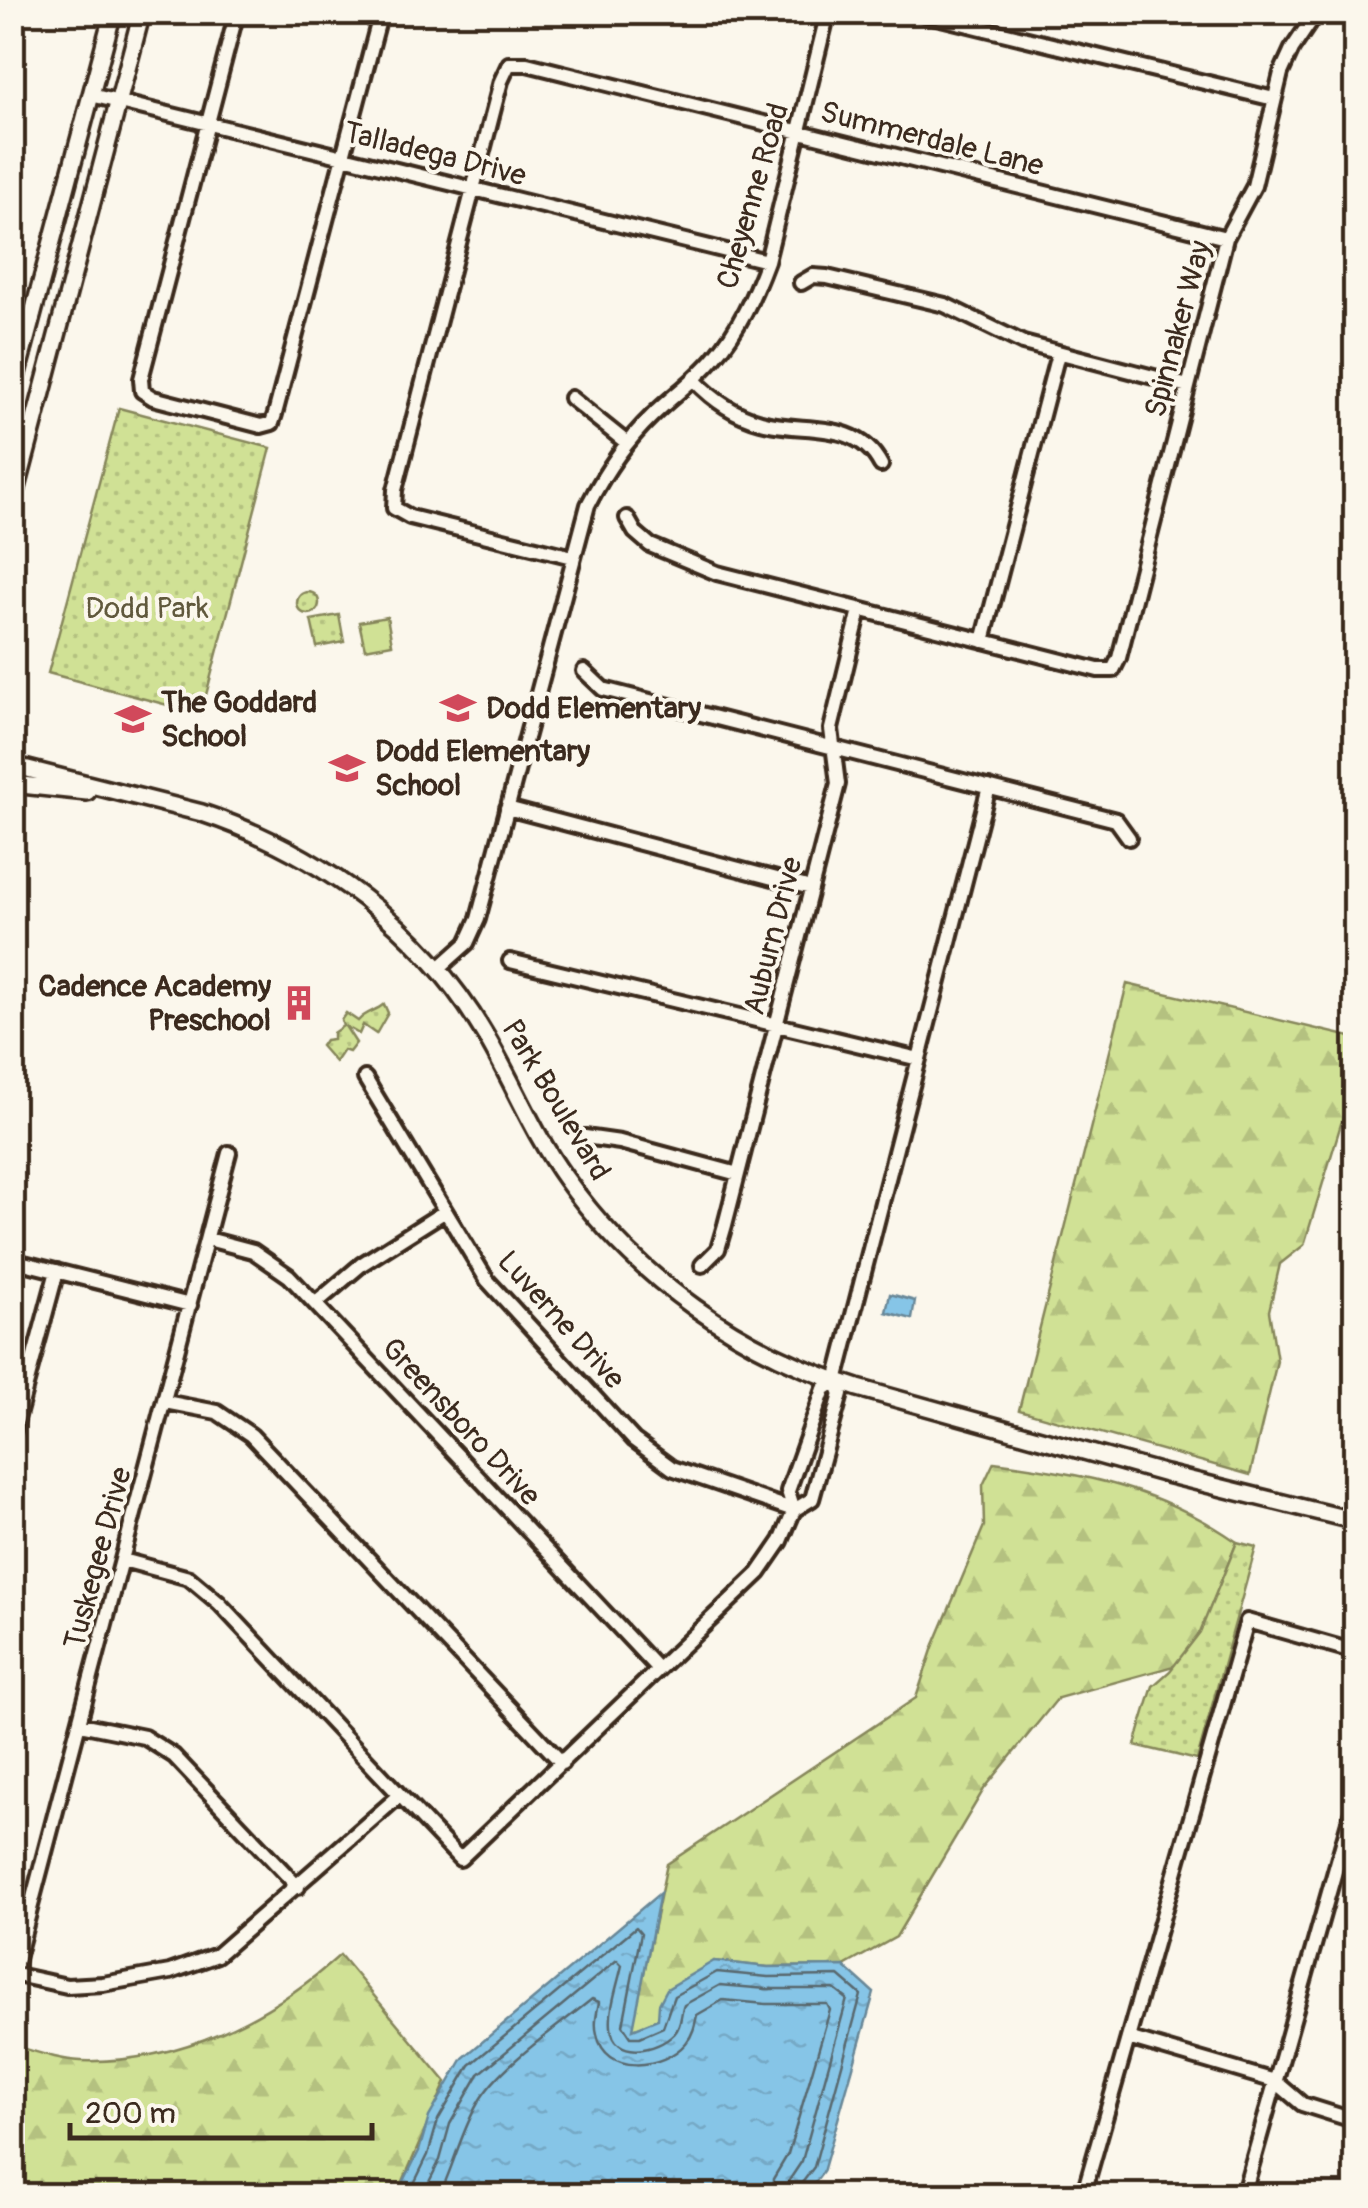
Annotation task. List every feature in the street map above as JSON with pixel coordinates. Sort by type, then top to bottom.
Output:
[{"type":"main road","points":[[12,392],[113,12]]},
{"type":"main road","points":[[12,507],[16,479],[142,12]]},
{"type":"main road","name":"Park Boulevard","points":[[12,765],[214,817],[313,863],[388,918],[439,968],[486,1036],[565,1178],[619,1242],[660,1282],[703,1314],[780,1358],[836,1381],[1005,1430],[1356,1521]]},
{"type":"main road","name":"Park Boulevard","points":[[12,784],[131,795]]},
{"type":"street","points":[[237,12],[141,379],[142,391],[153,398],[261,426],[272,423],[381,12]]},
{"type":"street","name":"Cheyenne Road","points":[[439,968],[467,944],[474,932],[588,505],[627,443],[652,415],[694,380],[738,326],[767,262],[828,12]]},
{"type":"street","points":[[916,12],[1274,100]]},
{"type":"street","name":"Spinnaker Way","points":[[983,641],[1098,670],[1113,670],[1226,238],[1254,186],[1280,73],[1316,12]]},
{"type":"street","name":"Summerdale Lane","points":[[474,189],[501,81],[509,64],[527,64],[1226,238]]},
{"type":"street","name":"Talladega Drive","points":[[90,96],[767,262]]},
{"type":"street","points":[[474,189],[395,490],[394,508],[410,517],[573,557]]},
{"type":"street","points":[[801,282],[813,276],[827,277],[945,305],[1023,344],[1188,386]]},
{"type":"street","points":[[627,518],[650,545],[685,562],[983,641],[1058,354]]},
{"type":"street","points":[[694,380],[727,407],[758,421],[850,434],[872,448],[881,464]]},
{"type":"street","points":[[571,398],[627,443]]},
{"type":"street","name":"Auburn Drive","points":[[702,1266],[718,1249],[838,784],[831,729],[860,610]]},
{"type":"street","points":[[584,670],[603,689],[1116,820],[1129,838]]},
{"type":"street","points":[[123,1560],[189,1578],[219,1603],[460,1859],[759,1573],[781,1541],[794,1510],[812,1500],[841,1394],[836,1381],[989,788]]},
{"type":"street","points":[[507,808],[812,888]]},
{"type":"street","points":[[510,961],[918,1060]]},
{"type":"street","name":"Luverne Drive","points":[[365,1078],[487,1280],[634,1440],[672,1468],[794,1510]]},
{"type":"street","points":[[585,1138],[620,1142],[738,1174]]},
{"type":"street","name":"Tuskegee Drive","points":[[13,1974],[229,1153]]},
{"type":"street","points":[[316,1303],[362,1264],[444,1212]]},
{"type":"street","name":"Greensboro Drive","points":[[208,1240],[253,1251],[289,1276],[658,1669]]},
{"type":"street","points":[[12,1260],[190,1305]]},
{"type":"street","points":[[12,1438],[57,1271]]},
{"type":"street","points":[[794,1510],[788,1491],[824,1388],[836,1381]]},
{"type":"street","points":[[165,1402],[218,1412],[251,1435],[562,1764]]},
{"type":"street","points":[[1083,2196],[1247,1620],[1356,1652]]},
{"type":"street","points":[[80,1724],[144,1737],[174,1756],[298,1887]]},
{"type":"street","points":[[13,1974],[66,1986],[170,1972],[217,1955],[399,1796]]},
{"type":"street","points":[[1243,2196],[1356,1797]]},
{"type":"street","points":[[1128,2038],[1275,2081],[1302,2104],[1356,2121]]},
{"type":"green space","name":"Dodd Park","points":[[119,408],[271,448],[201,714],[48,673]]},
{"type":"green space","points":[[308,592],[316,595],[316,611],[308,614],[300,611],[297,603],[300,595]]},
{"type":"green space","points":[[339,615],[344,642],[317,647],[311,620]]},
{"type":"green space","points":[[387,617],[392,644],[365,649],[359,622]]},
{"type":"green space","points":[[1127,984],[1355,1038],[1355,1078],[1304,1245],[1280,1264],[1269,1311],[1277,1361],[1250,1475],[1019,1410]]},
{"type":"green space","points":[[384,1004],[388,1013],[376,1034],[363,1025],[359,1034],[345,1026],[356,1043],[349,1052],[343,1050],[335,1062],[321,1046],[343,1026],[341,1020],[346,1013],[358,1021]]},
{"type":"green space","points":[[994,1462],[1121,1486],[1179,1508],[1237,1542],[1196,1644],[1181,1664],[1058,1698],[984,1789],[896,1937],[844,1966],[768,1967],[714,1961],[658,2019],[632,2030],[667,1864],[916,1698],[984,1526],[983,1485]]},
{"type":"green space","points":[[1237,1542],[1256,1547],[1197,1760],[1135,1745],[1153,1686],[1200,1632]]},
{"type":"green space","points":[[340,1955],[446,2082],[397,2195],[13,2195],[12,2045],[81,2061],[153,2055],[221,2033],[253,2017],[284,1999]]},
{"type":"water","points":[[890,1294],[915,1301],[912,1319],[886,1312]]},
{"type":"water","points":[[660,1893],[633,2029],[658,2019],[659,2004],[667,1989],[714,1961],[768,1967],[844,1966],[874,1993],[823,2172],[806,2195],[397,2195],[419,2151],[429,2117],[463,2058]]},
{"type":"place","name":"Dodd Elementary","points":[[458,708]]},
{"type":"place","name":"The Goddard School","points":[[133,719]]},
{"type":"place","name":"Dodd Elementary School","points":[[347,768]]},
{"type":"place","name":"Cadence Academy Preschool","points":[[299,1003]]}]
